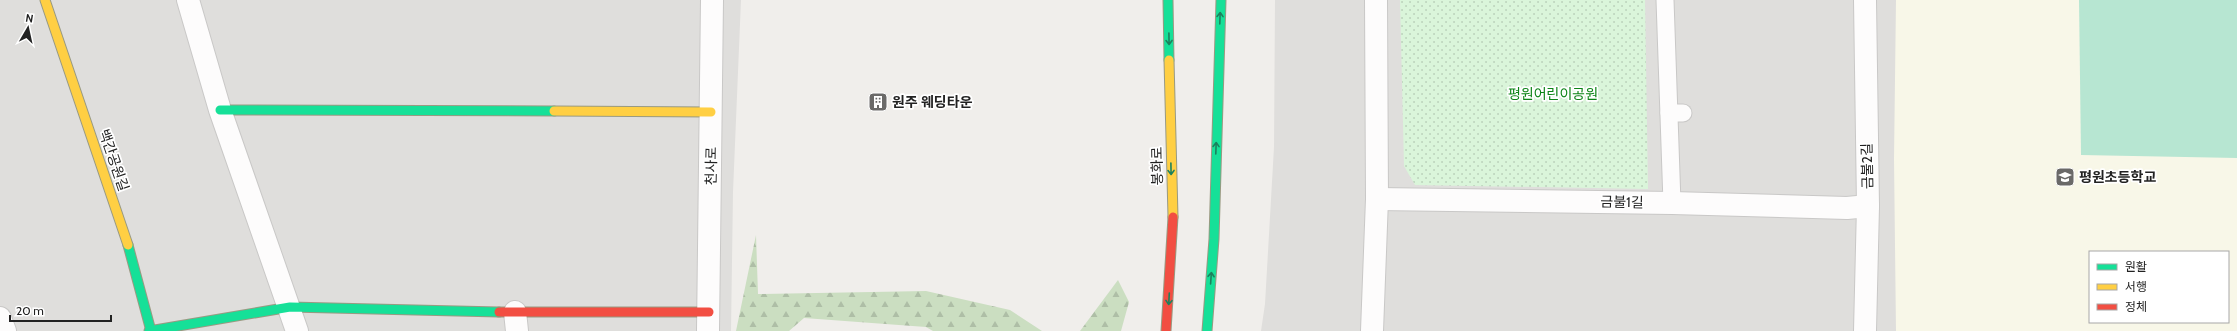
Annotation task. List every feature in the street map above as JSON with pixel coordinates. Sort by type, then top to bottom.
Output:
[{"type":"street","name":"백간공원길","points":[[45,0],[128,246],[150,331]]},
{"type":"street","points":[[188,0],[220,110],[298,331]]},
{"type":"street","name":"천사로","points":[[709,322],[712,0]]},
{"type":"street","name":"봉화로","points":[[1166,331],[1174,223],[1168,0]]},
{"type":"street","points":[[1207,331],[1214,239],[1221,0]]},
{"type":"street","points":[[1372,331],[1377,198],[1376,0]]},
{"type":"street","name":"금불2길","points":[[1865,0],[1868,206],[1865,331]]},
{"type":"street","points":[[220,110],[711,112]]},
{"type":"street","name":"금불1길","points":[[1377,198],[1672,203],[1846,208],[1868,206]]},
{"type":"street","points":[[150,331],[290,307],[516,322],[709,322]]},
{"type":"street","points":[[0,318],[5,331]]},
{"type":"lane","points":[[1665,0],[1676,113],[1672,203]]},
{"type":"shaded area","points":[[0,0],[741,0],[733,192],[731,331],[0,331]]},
{"type":"shaded area","points":[[1275,0],[2237,0],[2237,331],[1261,331],[1265,304],[1274,147]]},
{"type":"shaded area","name":"평원초등학교","points":[[1896,0],[2237,0],[2237,331],[1896,331],[1894,159]]},
{"type":"green space","name":"평원어린이공원","points":[[1400,0],[1645,0],[1648,189],[1415,185],[1404,166]]},
{"type":"green space","points":[[2079,0],[2237,0],[2237,158],[2081,155]]},
{"type":"green space","points":[[756,235],[758,294],[926,291],[1010,310],[1042,331],[933,331],[926,327],[804,318],[789,331],[736,331]]},
{"type":"green space","points":[[1118,280],[1129,302],[1121,331],[1080,331]]},
{"type":"traffic: fast","points":[[1168,0],[1169,60]]},
{"type":"traffic: fast","points":[[1207,331],[1214,239],[1221,0]]},
{"type":"traffic: fast","points":[[220,110],[554,111]]},
{"type":"traffic: fast","points":[[128,245],[151,331]]},
{"type":"traffic: fast","points":[[149,331],[290,307],[499,312]]},
{"type":"traffic: slow","points":[[45,0],[128,245]]},
{"type":"traffic: slow","points":[[1169,60],[1173,217]]},
{"type":"traffic: slow","points":[[554,111],[711,112]]},
{"type":"traffic: jam","points":[[1166,331],[1173,217]]},
{"type":"traffic: jam","points":[[499,312],[709,312]]},
{"type":"place","name":"원주 웨딩타운","points":[[878,102]]},
{"type":"place","name":"평원초등학교","points":[[2065,177]]}]
